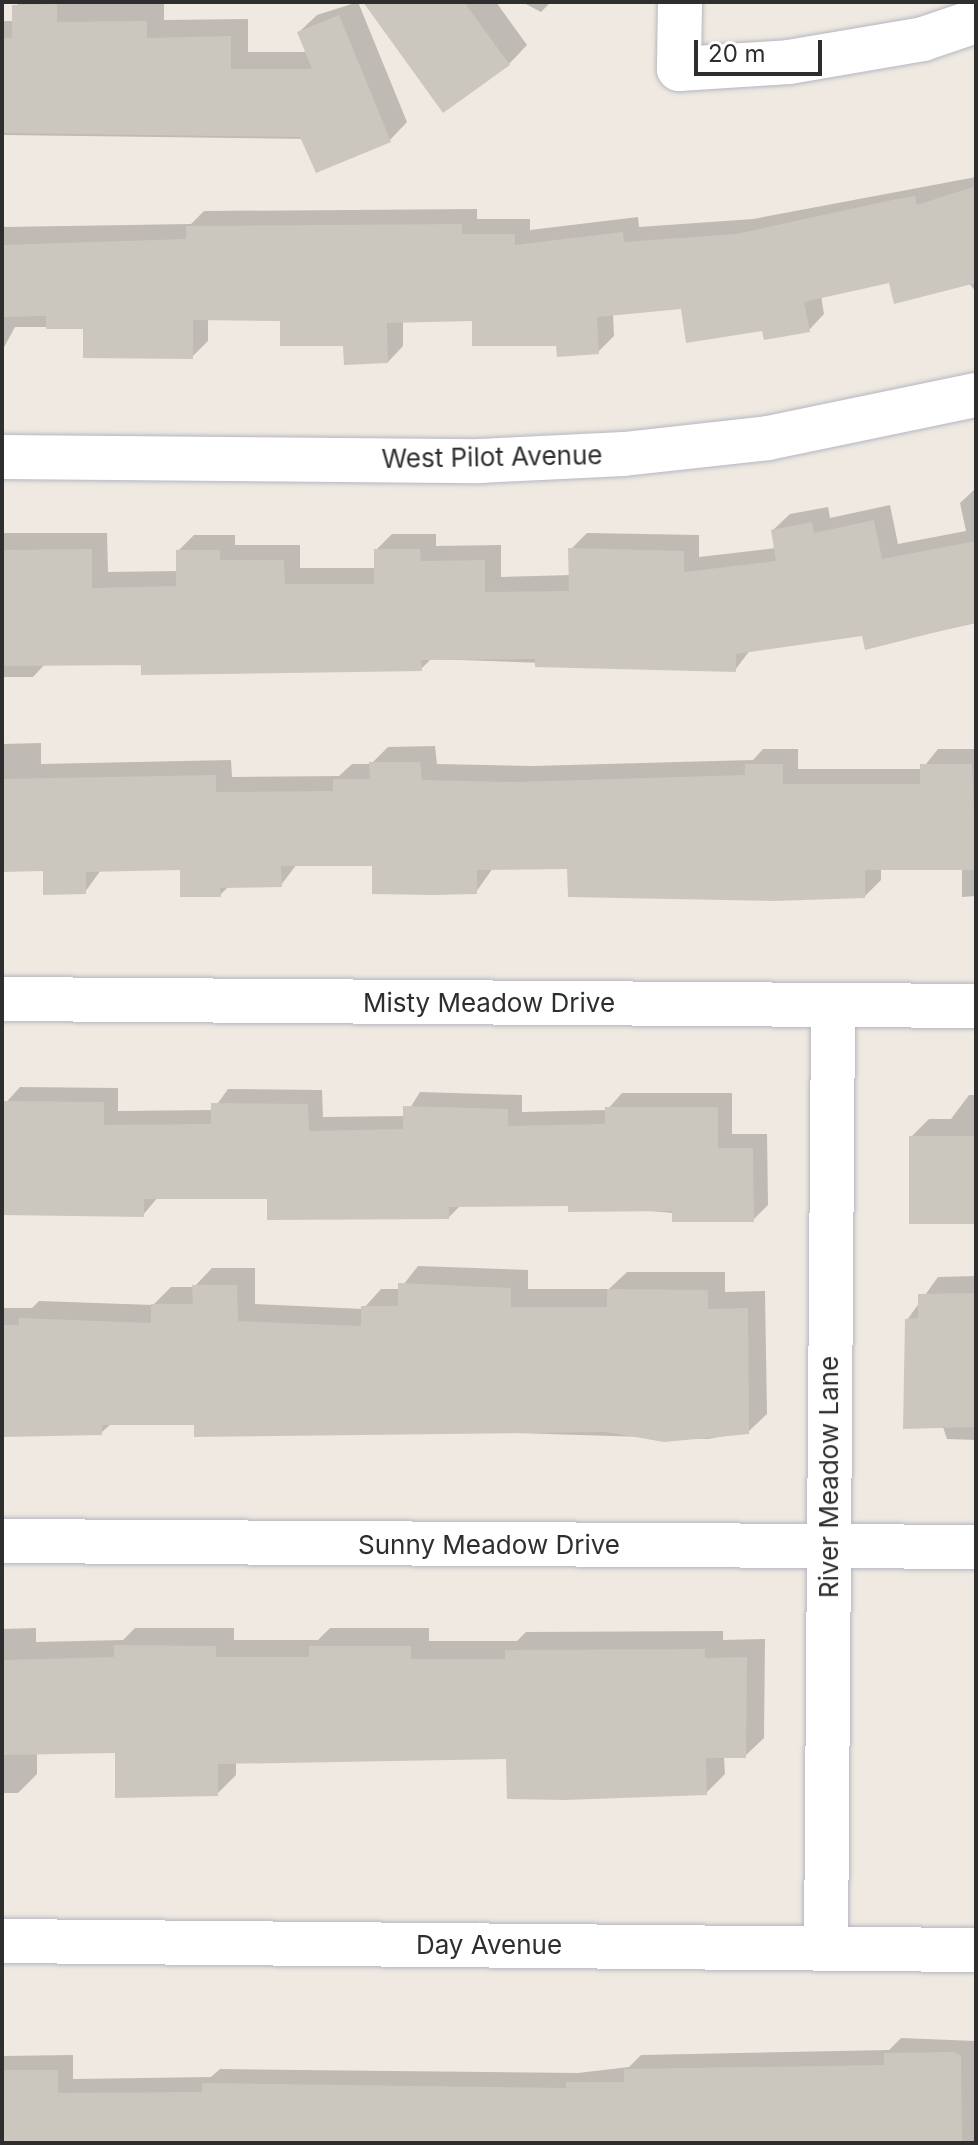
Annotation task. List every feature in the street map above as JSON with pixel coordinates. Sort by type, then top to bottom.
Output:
[{"type":"street","points":[[680,2],[679,69],[789,62],[923,39],[976,21]]},
{"type":"street","name":"West Pilot Avenue","points":[[2,457],[480,461],[624,454],[768,438],[976,395]]},
{"type":"street","name":"Misty Meadow Drive","points":[[2,999],[976,1006]]},
{"type":"street","name":"River Meadow Lane","points":[[826,1948],[833,1006]]},
{"type":"street","name":"Sunny Meadow Drive","points":[[2,1541],[976,1547]]},
{"type":"street","name":"Day Avenue","points":[[2,1941],[976,1950]]},
{"type":"building","points":[[363,2],[464,2],[510,65],[443,113]]},
{"type":"building","points":[[57,4],[57,22],[147,21],[147,38],[231,36],[231,69],[312,69],[297,32],[339,15],[391,142],[316,173],[300,137],[2,133],[2,38],[12,38],[12,5]]},
{"type":"building","points":[[976,186],[976,283],[894,304],[889,283],[804,302],[810,332],[764,340],[762,331],[686,343],[681,309],[597,317],[599,354],[557,357],[556,346],[472,346],[472,321],[387,323],[388,363],[344,365],[343,346],[280,346],[280,321],[193,320],[193,359],[83,358],[83,329],[46,329],[46,316],[2,317],[2,245],[186,239],[186,226],[462,224],[462,234],[515,234],[515,245],[623,232],[624,242],[736,234],[915,196],[917,205]]},
{"type":"building","points":[[874,520],[882,559],[976,541],[976,622],[865,650],[862,636],[736,654],[736,672],[535,667],[535,659],[421,660],[422,671],[222,674],[141,675],[141,665],[2,666],[2,550],[92,549],[92,588],[176,586],[176,550],[220,550],[220,560],[284,560],[285,584],[374,584],[374,549],[420,549],[421,561],[485,560],[485,592],[569,591],[568,548],[684,551],[684,572],[776,561],[771,530],[812,522],[814,533]]},
{"type":"building","points":[[369,762],[420,762],[422,780],[515,782],[745,775],[745,764],[783,764],[783,784],[920,784],[920,764],[972,764],[976,870],[865,870],[865,898],[774,901],[568,897],[567,869],[477,870],[477,894],[433,895],[372,894],[372,866],[281,866],[282,887],[220,888],[221,897],[180,897],[180,870],[86,872],[86,894],[43,895],[43,871],[2,872],[2,779],[216,775],[216,792],[333,791],[333,779],[370,779]]},
{"type":"building","points":[[3,1101],[104,1102],[104,1125],[211,1124],[211,1103],[308,1104],[309,1131],[403,1129],[403,1106],[508,1109],[508,1126],[605,1124],[605,1107],[718,1107],[718,1148],[753,1148],[754,1222],[672,1222],[672,1211],[568,1212],[568,1206],[449,1207],[449,1219],[267,1220],[267,1199],[144,1199],[144,1217],[2,1215]]},
{"type":"building","points":[[909,1136],[976,1136],[976,1224],[909,1224]]},
{"type":"building","points":[[398,1283],[511,1288],[511,1307],[607,1307],[607,1289],[708,1290],[708,1309],[748,1308],[749,1434],[664,1442],[606,1432],[194,1437],[194,1425],[102,1425],[102,1435],[2,1437],[2,1325],[19,1325],[19,1318],[151,1323],[151,1304],[193,1304],[192,1285],[237,1285],[238,1321],[361,1326],[361,1306],[398,1306]]},
{"type":"building","points":[[976,1293],[976,1427],[903,1429],[905,1319],[918,1318],[918,1294]]},
{"type":"building","points":[[114,1645],[216,1646],[216,1657],[309,1657],[309,1646],[411,1646],[411,1659],[505,1659],[505,1650],[705,1649],[705,1658],[747,1657],[746,1758],[706,1758],[707,1795],[564,1800],[507,1799],[506,1759],[218,1764],[218,1796],[115,1798],[115,1753],[2,1755],[2,1660],[114,1657]]},
{"type":"building","points":[[954,2052],[961,2056],[962,2143],[2,2143],[2,2070],[58,2070],[58,2093],[202,2092],[202,2083],[566,2088],[566,2082],[624,2082],[624,2069],[884,2065],[884,2053]]}]
